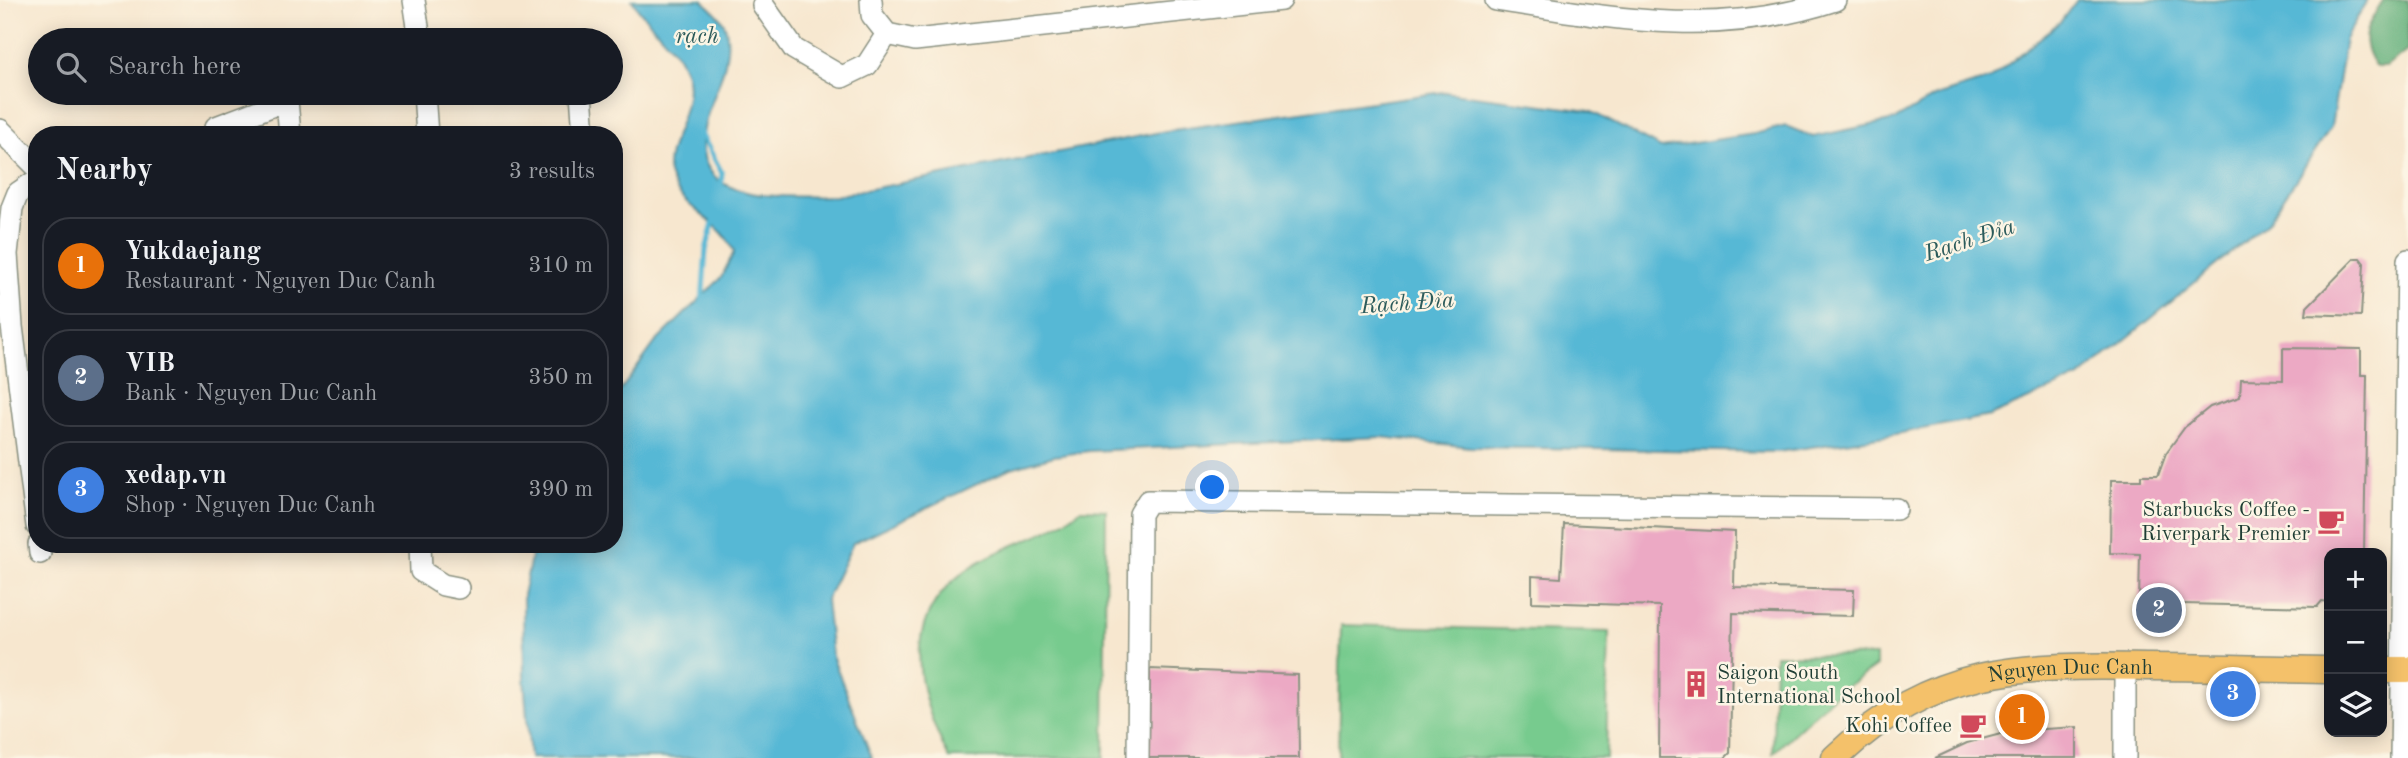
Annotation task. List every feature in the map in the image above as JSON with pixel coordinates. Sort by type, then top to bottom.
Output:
[{"type":"main road","name":"Nguyen Duc Canh","points":[[1835,758],[1855,748],[1911,701],[1985,675],[2042,666],[2324,670]]},
{"type":"street","points":[[414,0],[418,28]]},
{"type":"street","points":[[871,0],[872,15],[887,34],[915,40],[1099,10],[1280,0]]},
{"type":"street","points":[[1496,0],[1661,24],[1720,24],[1792,6],[1835,0]]},
{"type":"street","points":[[763,5],[794,49],[842,77],[867,65],[887,34]]},
{"type":"street","points":[[219,126],[274,105]]},
{"type":"street","points":[[287,105],[288,126]]},
{"type":"street","points":[[425,105],[426,126]]},
{"type":"street","points":[[581,105],[583,126]]},
{"type":"street","points":[[0,130],[28,158]]},
{"type":"street","points":[[28,186],[18,193],[15,200],[7,254],[12,326],[28,454]]},
{"type":"street","points":[[2400,758],[2397,670],[2407,417],[2408,260]]},
{"type":"street","points":[[1138,758],[1140,514],[1148,501],[1896,509]]},
{"type":"street","points":[[420,553],[421,571],[443,585],[458,588]]},
{"type":"street","points":[[2124,758],[2126,666]]},
{"type":"green space","points":[[2384,0],[2408,0],[2408,50],[2386,67],[2376,67],[2365,40],[2369,25]]},
{"type":"green space","points":[[1081,509],[1106,510],[1104,758],[949,758],[926,700],[920,672],[920,645],[926,620],[939,596],[960,575],[990,556],[1061,524]]},
{"type":"green space","points":[[1341,625],[1609,632],[1606,758],[1338,758]]},
{"type":"green space","points":[[1775,655],[1876,656],[1876,666],[1836,694],[1773,753]]},
{"type":"water","points":[[632,0],[702,0],[716,13],[726,29],[726,59],[710,107],[703,139],[705,162],[717,178],[735,189],[757,194],[835,196],[1166,131],[1444,92],[1590,111],[1661,148],[1754,134],[1786,126],[1813,137],[1895,120],[1936,96],[1990,79],[2061,21],[2077,0],[2367,0],[2345,39],[2331,127],[2267,223],[2080,377],[1990,416],[1885,436],[1778,452],[1470,447],[1381,437],[1089,451],[1054,456],[1011,468],[853,543],[826,600],[832,656],[872,758],[530,758],[524,678],[523,595],[532,553],[623,553],[623,387],[655,343],[721,278],[734,252],[720,231],[682,197],[669,174],[670,152],[687,101],[686,74],[676,54]]},
{"type":"building","points":[[2355,258],[2360,258],[2364,263],[2361,316],[2306,314],[2307,307]]},
{"type":"building","points":[[2283,348],[2361,349],[2361,375],[2367,375],[2364,548],[2324,548],[2324,601],[2317,607],[2139,603],[2140,554],[2110,553],[2111,480],[2141,480],[2141,475],[2158,475],[2166,453],[2185,427],[2210,407],[2240,397],[2241,379],[2283,380]]},
{"type":"building","name":"Saigon South International School","points":[[1564,524],[1735,532],[1734,587],[1854,590],[1853,616],[1733,613],[1730,753],[1725,758],[1659,758],[1660,606],[1532,602],[1532,576],[1561,578]]},
{"type":"building","points":[[1150,669],[1298,675],[1299,758],[1149,758]]},
{"type":"building","points":[[2077,727],[2077,758],[1935,758],[1967,743],[2012,731]]},
{"type":"waterway","points":[[700,132],[722,173],[721,186]]},
{"type":"waterway","points":[[702,303],[706,250],[714,220]]},
{"type":"place","name":"Starbucks Coffee - Riverpark Premier","points":[[2331,521]]},
{"type":"place","name":"VIB","points":[[2159,610]]},
{"type":"place","name":"Saigon South International School","points":[[1696,684]]},
{"type":"place","name":"xedap.vn","points":[[2233,694]]},
{"type":"place","name":"Yukdaejang","points":[[2022,717]]},
{"type":"place","name":"Kohi Coffee","points":[[1973,725]]},
{"type":"water label","name":"rạch","points":[[697,35]]},
{"type":"water label","name":"Rạch Đỉa","points":[[1969,239]]},
{"type":"water label","name":"Rạch Đỉa","points":[[1407,302]]}]
